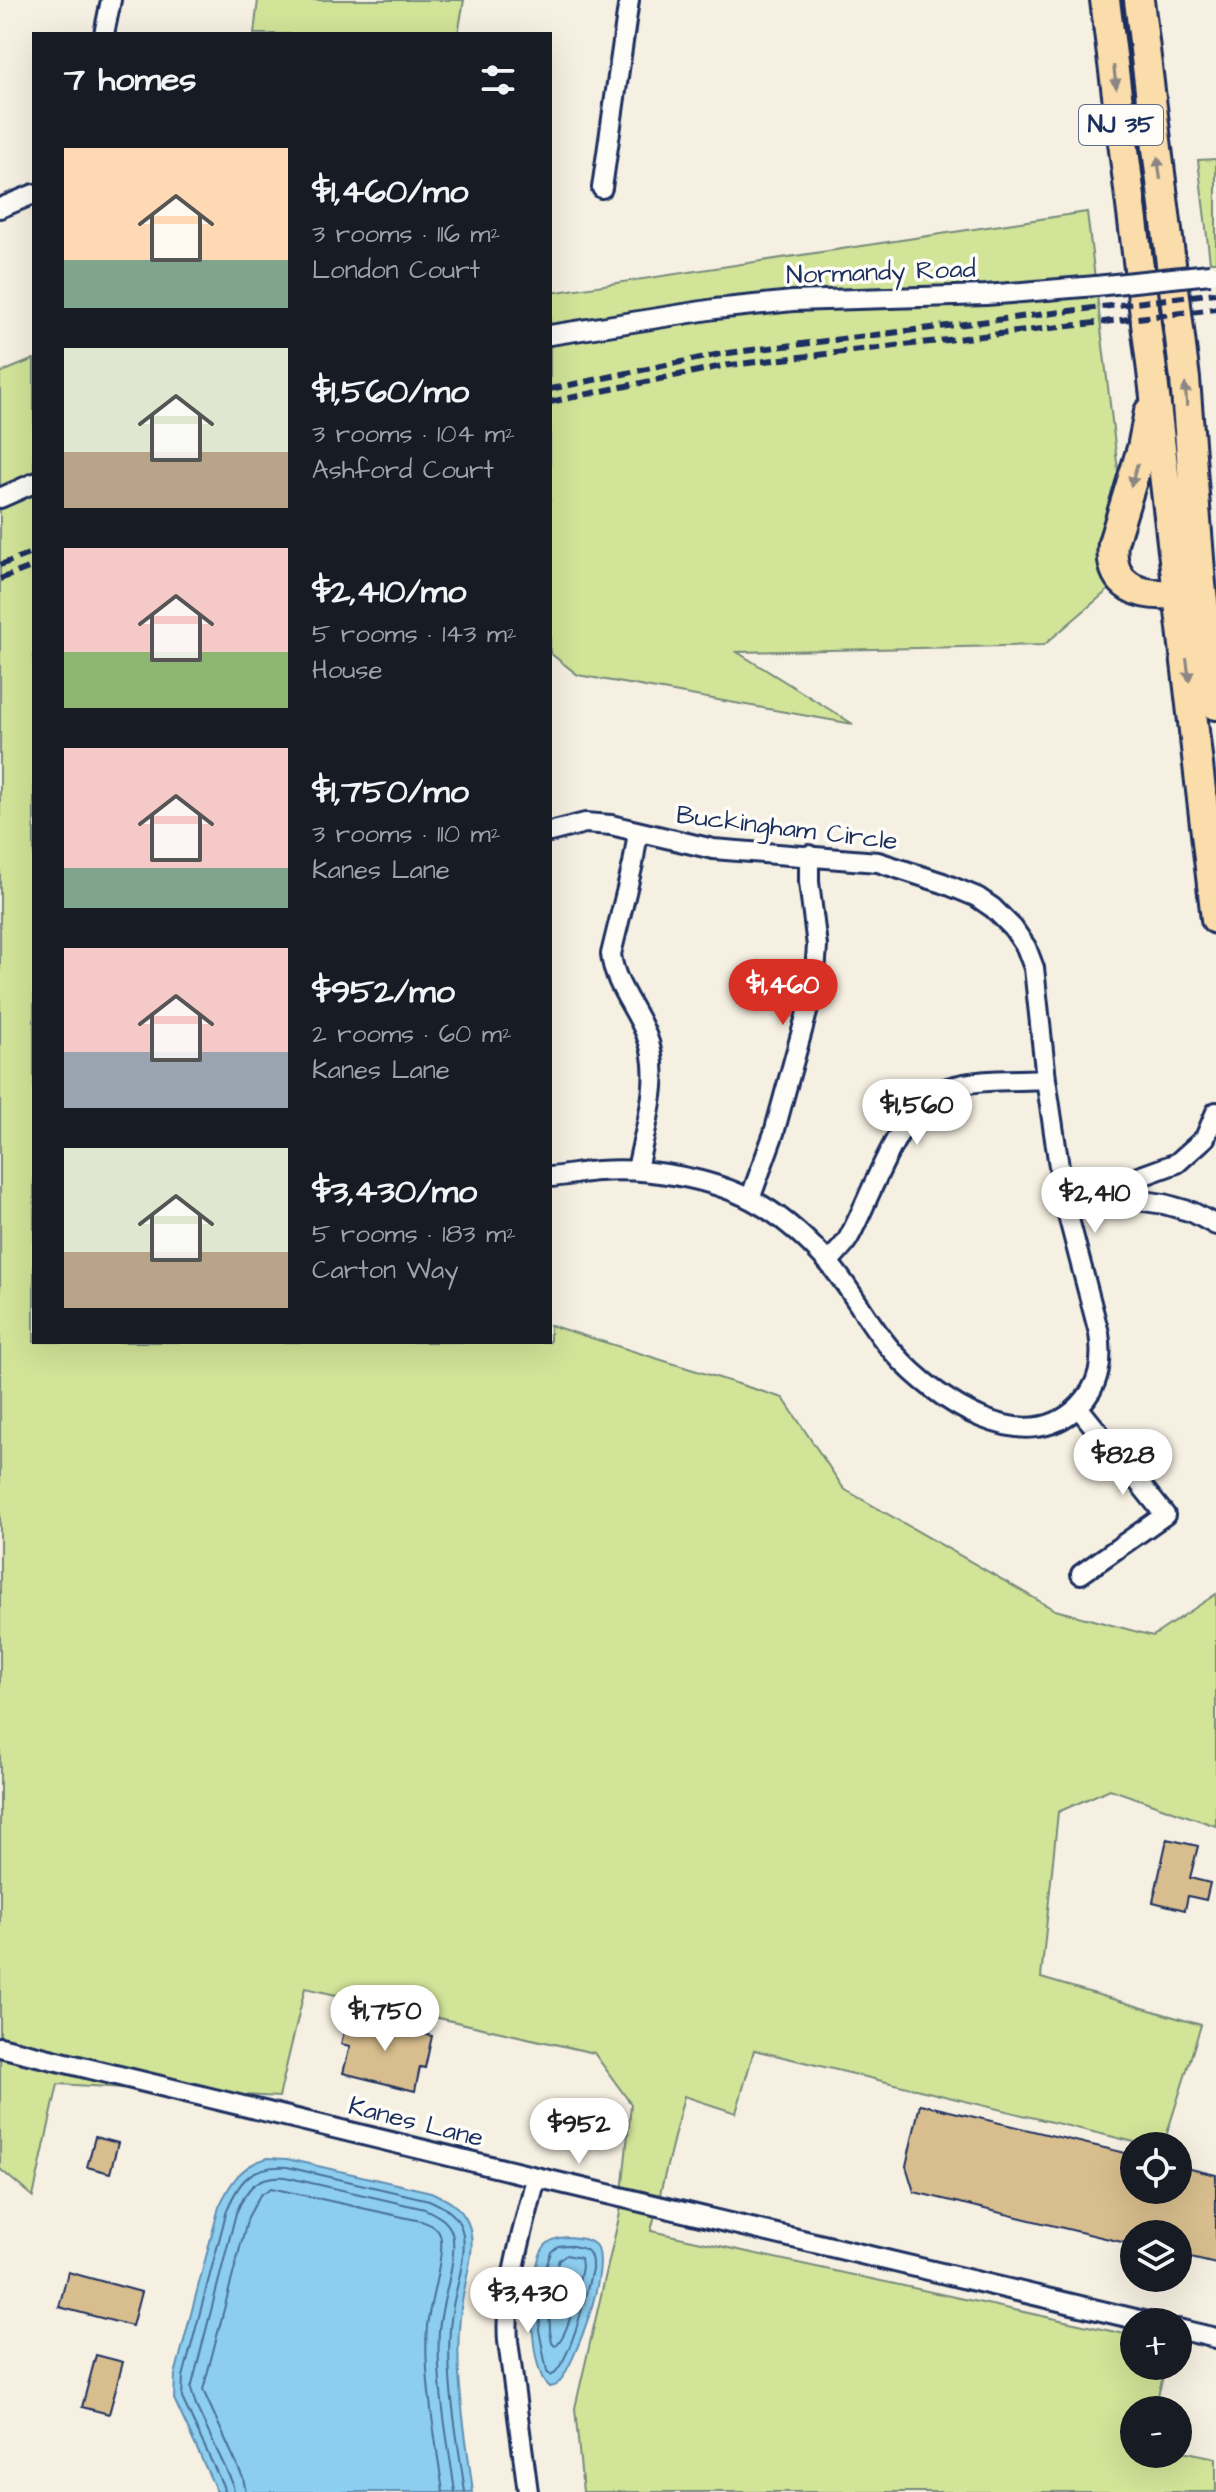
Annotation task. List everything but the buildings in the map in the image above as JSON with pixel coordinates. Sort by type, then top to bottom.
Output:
[{"type":"highway","name":"NJ 35","points":[[1105,0],[1152,371],[1198,586],[1216,705]]},
{"type":"highway","name":"NJ 35","points":[[1139,0],[1185,379],[1216,919]]},
{"type":"highway","points":[[1152,371],[1142,448],[1111,558],[1127,585],[1140,593],[1156,596],[1198,586]]},
{"type":"street","points":[[104,32],[111,0]]},
{"type":"street","points":[[602,188],[629,0]]},
{"type":"street","points":[[0,208],[32,195]]},
{"type":"street","name":"Normandy Road","points":[[552,335],[715,309],[793,301],[986,295],[1213,273]]},
{"type":"street","points":[[0,498],[32,484]]},
{"type":"street","name":"Buckingham Circle","points":[[552,831],[585,823],[611,825],[713,849],[864,860],[902,868],[977,897],[993,908],[1026,947],[1034,968],[1064,1200],[1099,1333],[1102,1355],[1100,1372],[1092,1391],[1063,1418],[1046,1425],[1025,1428],[995,1423],[957,1405],[928,1386],[893,1352],[856,1296],[828,1262],[798,1231],[750,1199],[696,1180],[637,1170],[552,1177]]},
{"type":"street","points":[[637,1170],[655,1069],[653,1051],[621,985],[611,954],[638,832]]},
{"type":"street","points":[[750,1199],[774,1133],[814,987],[817,946],[809,855]]},
{"type":"street","points":[[828,1262],[847,1242],[897,1138],[922,1103],[939,1092],[960,1085],[1046,1079]]},
{"type":"street","points":[[1103,1195],[1122,1183],[1177,1163],[1205,1138],[1216,1112]]},
{"type":"street","points":[[1064,1200],[1103,1195],[1164,1204],[1192,1212],[1216,1225]]},
{"type":"street","points":[[1078,1407],[1165,1515],[1081,1574]]},
{"type":"street","name":"Kanes Lane","points":[[0,2047],[1120,2315]]},
{"type":"street","points":[[528,2492],[507,2320],[512,2283],[536,2177]]},
{"type":"street","points":[[1192,2332],[1216,2338]]},
{"type":"green space","points":[[258,0],[464,0],[458,32],[254,32]]},
{"type":"green space","points":[[1216,159],[1216,262],[1210,262],[1198,160]]},
{"type":"green space","points":[[1087,212],[1128,554],[1113,586],[1044,645],[737,652],[853,724],[578,675],[552,655],[552,293]]},
{"type":"green space","points":[[32,360],[32,1344],[552,1344],[552,1326],[783,1398],[844,1489],[1055,1610],[1153,1636],[1216,1594],[1216,1826],[1110,1789],[1058,1812],[1041,1978],[1201,2025],[1167,2132],[1120,2132],[1120,2139],[754,2050],[736,2113],[684,2096],[651,2231],[1120,2333],[1120,2380],[1162,2380],[1158,2396],[1120,2396],[1120,2468],[1192,2468],[1192,2453],[1216,2458],[1216,2492],[583,2492],[575,2408],[620,2213],[631,2104],[594,2053],[305,1988],[279,2097],[58,2084],[33,2197],[0,2169],[0,373]]},
{"type":"water","points":[[268,2158],[287,2159],[431,2192],[452,2204],[465,2217],[472,2240],[458,2345],[463,2419],[473,2492],[217,2492],[174,2399],[175,2375],[219,2207],[244,2170]]},
{"type":"water","points":[[557,2238],[586,2240],[596,2246],[600,2257],[599,2273],[590,2314],[574,2356],[559,2382],[549,2387],[542,2376],[534,2340],[535,2275],[544,2247]]},
{"type":"railway","points":[[552,389],[720,354],[1216,293]]},
{"type":"railway","points":[[552,402],[722,366],[1216,309]]},
{"type":"railway","points":[[0,565],[32,553]]},
{"type":"railway","points":[[0,579],[32,567]]}]
